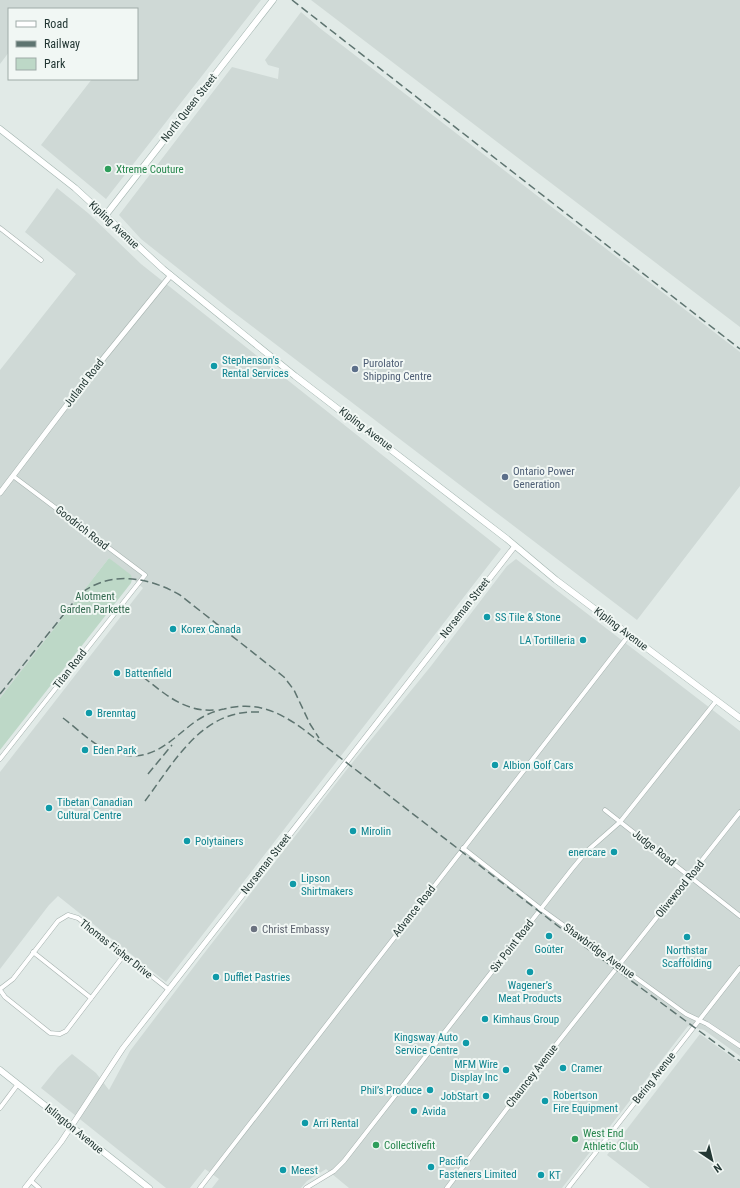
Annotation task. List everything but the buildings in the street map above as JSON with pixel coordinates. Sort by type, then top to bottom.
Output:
[{"type":"main road","name":"North Queen Street","points":[[104,216],[273,0]]},
{"type":"main road","name":"Kipling Avenue","points":[[0,129],[75,188],[170,275],[295,376],[515,546],[556,580],[740,718]]},
{"type":"main road","name":"Islington Avenue","points":[[0,1070],[149,1188]]},
{"type":"street","points":[[0,228],[41,260]]},
{"type":"street","name":"Jutland Road","points":[[0,493],[85,381],[170,275]]},
{"type":"street","name":"Goodrich Road","points":[[14,476],[145,575],[141,580]]},
{"type":"street","name":"Norseman Street","points":[[25,1188],[71,1126],[111,1064],[168,989],[515,546]]},
{"type":"street","name":"Titan Road","points":[[0,759],[141,580]]},
{"type":"street","name":"Advance Road","points":[[200,1188],[630,635]]},
{"type":"street","name":"Six Point Road","points":[[306,1188],[334,1171],[344,1161],[587,851],[620,822],[717,700]]},
{"type":"street","name":"Judge Road","points":[[605,810],[740,916]]},
{"type":"street","name":"Olivewood Road","points":[[618,966],[740,812]]},
{"type":"street","name":"Shawbridge Avenue","points":[[463,848],[541,909],[618,966],[686,1014],[699,1020],[740,1046]]},
{"type":"street","name":"Thomas Fisher Drive","points":[[0,990],[13,979],[58,921],[68,915],[78,918],[168,989]]},
{"type":"street","points":[[33,952],[91,998]]},
{"type":"street","points":[[0,990],[5,997],[55,1035],[66,1031],[124,955]]},
{"type":"street","name":"Chauncey Avenue","points":[[447,1188],[618,966]]},
{"type":"street","name":"Bering Avenue","points":[[568,1188],[740,968]]},
{"type":"street","points":[[0,1108],[18,1084]]},
{"type":"street","points":[[30,1182],[39,1188]]},
{"type":"shaded area","points":[[0,0],[261,0],[106,199],[41,145],[91,80],[138,80],[138,8],[8,8],[8,53],[0,64]]},
{"type":"shaded area","points":[[311,0],[740,0],[740,327]]},
{"type":"shaded area","points":[[301,12],[740,352],[740,486],[637,620],[228,308],[141,239],[119,215],[232,67],[278,79],[279,68],[268,65],[265,60]]},
{"type":"shaded area","points":[[57,188],[88,213],[141,264],[501,549],[166,982],[58,896],[49,905],[0,969],[0,772],[143,588],[109,558],[0,698],[0,370],[76,274],[25,232]]},
{"type":"shaded area","points":[[516,559],[740,731],[740,1056],[704,1030],[688,1026],[562,1188],[349,1188],[326,1169],[307,1181],[301,1188],[212,1188],[219,1179],[205,1169],[190,1188],[166,1188],[41,1088],[58,1067],[72,1054],[96,1073],[109,1090],[130,1051],[202,956],[348,768],[431,666],[507,566]]},
{"type":"shaded area","points":[[700,1034],[740,1063],[740,1188],[650,1188],[607,1155]]},
{"type":"green space","name":"Alotment Garden Parkette","points":[[109,558],[131,575],[131,583],[0,750],[0,698]]},
{"type":"railway","points":[[292,0],[740,349]]},
{"type":"railway","points":[[0,694],[80,594],[92,586],[117,579],[143,580],[180,595],[284,677],[294,690],[310,724],[319,738]]},
{"type":"railway","points":[[143,677],[167,695],[184,705],[203,710],[214,710]]},
{"type":"railway","points":[[63,718],[101,747],[108,751],[128,756],[150,753],[169,742],[199,719],[220,710],[246,706],[256,707],[266,709],[285,717],[303,729],[580,943],[740,1061]]},
{"type":"railway","points":[[145,801],[179,754],[206,728],[221,719],[239,713],[259,712]]},
{"type":"railway","points":[[148,774],[172,745]]},
{"type":"place","name":"Xtreme Couture","points":[[108,169]]},
{"type":"place","name":"Stephenson's Rental Services","points":[[214,366]]},
{"type":"place","name":"Purolator Shipping Centre","points":[[355,369]]},
{"type":"place","name":"Ontario Power Generation","points":[[505,477]]},
{"type":"place","name":"SS Tile & Stone","points":[[487,617]]},
{"type":"place","name":"Korex Canada","points":[[173,629]]},
{"type":"place","name":"LA Tortilleria","points":[[583,640]]},
{"type":"place","name":"Battenfield","points":[[117,673]]},
{"type":"place","name":"Brenntag","points":[[89,713]]},
{"type":"place","name":"Eden Park","points":[[85,750]]},
{"type":"place","name":"Albion Golf Cars","points":[[495,765]]},
{"type":"place","name":"Tibetan Canadian Cultural Centre","points":[[49,808]]},
{"type":"place","name":"Mirolin","points":[[353,831]]},
{"type":"place","name":"Polytainers","points":[[187,841]]},
{"type":"place","name":"enercare","points":[[614,852]]},
{"type":"place","name":"Lipson Shirtmakers","points":[[293,884]]},
{"type":"place","name":"Christ Embassy","points":[[254,929]]},
{"type":"place","name":"Goûter","points":[[549,936]]},
{"type":"place","name":"Northstar Scaffolding","points":[[687,937]]},
{"type":"place","name":"Wagener’s Meat Products","points":[[530,972]]},
{"type":"place","name":"Dufflet Pastries","points":[[216,977]]},
{"type":"place","name":"Kimhaus Group","points":[[485,1019]]},
{"type":"place","name":"Kingsway Auto Service Centre","points":[[466,1043]]},
{"type":"place","name":"Cramer","points":[[563,1068]]},
{"type":"place","name":"MFM Wire Display Inc","points":[[506,1070]]},
{"type":"place","name":"Phil’s Produce","points":[[430,1090]]},
{"type":"place","name":"JobStart","points":[[486,1096]]},
{"type":"place","name":"Robertson Fire Equipment","points":[[545,1101]]},
{"type":"place","name":"Avida","points":[[414,1111]]},
{"type":"place","name":"Arri Rental","points":[[305,1123]]},
{"type":"place","name":"West End Athletic Club","points":[[575,1139]]},
{"type":"place","name":"Collectivefit","points":[[376,1145]]},
{"type":"place","name":"Pacific Fasteners Limited","points":[[431,1167]]},
{"type":"place","name":"Meest","points":[[283,1170]]},
{"type":"place","name":"KT","points":[[541,1175]]}]
